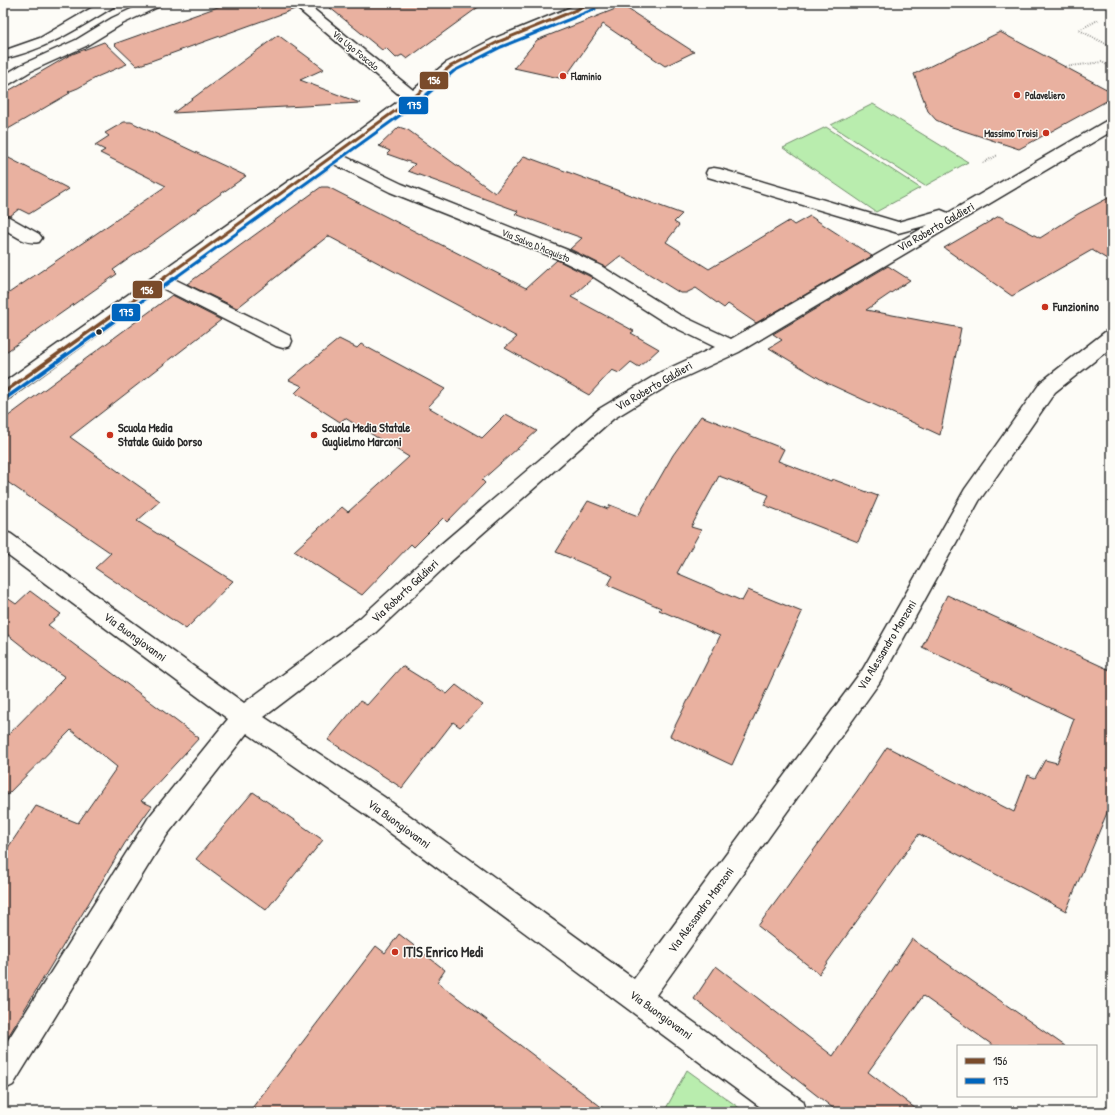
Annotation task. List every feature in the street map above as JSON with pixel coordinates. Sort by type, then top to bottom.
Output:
[{"type":"street","points":[[3,55],[14,53],[42,42],[110,3]]},
{"type":"street","points":[[3,82],[26,68],[81,43],[117,21],[155,3]]},
{"type":"street","name":"Via Ugo Foscolo","points":[[298,3],[413,98]]},
{"type":"street","points":[[3,393],[333,157],[413,98],[451,66],[498,42],[593,3]]},
{"type":"street","name":"Via Roberto Galdieri","points":[[3,1075],[158,826],[244,717],[368,624],[441,557],[606,414],[634,396],[694,363],[732,347],[1112,124]]},
{"type":"street","name":"Via Salvo D'Acquisto","points":[[333,157],[403,191],[564,255],[596,270],[671,318],[732,347]]},
{"type":"street","points":[[714,173],[898,228],[971,207]]},
{"type":"street","points":[[3,221],[33,238]]},
{"type":"street","points":[[161,280],[283,341]]},
{"type":"street","name":"Via Alessandro Manzoni","points":[[637,998],[871,676],[972,495],[1048,387],[1112,338]]},
{"type":"street","name":"Via Buongiovanni","points":[[3,540],[244,717],[375,806],[792,1112]]},
{"type":"path","points":[[1098,20],[1079,30],[1112,47]]},
{"type":"path","points":[[1064,67],[1102,62],[1112,68]]},
{"type":"path","points":[[982,163],[998,155]]},
{"type":"green space","points":[[873,104],[968,162],[925,186],[831,125]]},
{"type":"green space","points":[[826,127],[920,188],[876,212],[783,148]]},
{"type":"green space","points":[[687,1070],[745,1112],[664,1112]]},
{"type":"building","points":[[229,3],[290,3],[295,9],[137,66],[114,44]]},
{"type":"building","points":[[324,3],[484,3],[407,59],[402,55],[396,58],[386,48],[382,50]]},
{"type":"building","points":[[623,6],[694,52],[665,66],[603,24],[564,79],[514,68],[537,40]]},
{"type":"building","name":"Palaveliero","points":[[1000,32],[1112,92],[1112,98],[1019,149],[949,126],[936,120],[928,111],[914,74]]},
{"type":"building","points":[[278,35],[324,69],[300,80],[360,103],[173,113]]},
{"type":"building","points":[[104,42],[127,64],[68,92],[70,93],[3,132],[3,94],[70,55]]},
{"type":"building","points":[[124,122],[131,122],[246,176],[113,270],[117,274],[3,354],[3,297],[166,186],[100,153],[105,150],[95,145],[109,136],[105,133]]},
{"type":"building","points":[[399,127],[408,130],[495,193],[524,156],[682,214],[674,222],[679,225],[666,242],[709,269],[789,221],[794,225],[810,216],[872,256],[756,323],[728,304],[724,308],[696,288],[686,293],[680,293],[620,256],[606,267],[570,249],[582,238],[515,214],[518,211],[408,171],[415,164],[387,154],[390,151],[379,146]]},
{"type":"building","points":[[3,155],[69,189],[29,214],[19,209],[10,216],[3,215]]},
{"type":"building","points":[[321,187],[328,187],[526,288],[557,260],[593,278],[571,297],[634,331],[631,333],[659,349],[639,367],[631,362],[619,373],[612,370],[589,395],[505,348],[517,337],[328,236],[237,308],[187,284]]},
{"type":"building","points":[[1112,196],[1112,262],[1092,250],[1012,296],[944,248],[999,216],[1040,238],[1078,214]]},
{"type":"building","points":[[888,266],[910,280],[866,310],[961,328],[940,435],[827,383],[769,348],[782,340],[773,334]]},
{"type":"building","points":[[172,295],[221,320],[70,437],[160,501],[137,521],[233,581],[186,629],[95,568],[111,553],[3,479],[3,420]]},
{"type":"building","points":[[339,339],[357,348],[361,344],[445,389],[428,407],[482,438],[506,414],[537,431],[482,480],[485,483],[447,522],[443,518],[414,547],[411,544],[362,595],[294,551],[342,507],[348,512],[409,457],[345,418],[340,422],[295,393],[302,386],[289,380]]},
{"type":"building","points":[[701,416],[784,449],[778,461],[831,481],[832,479],[878,496],[858,542],[764,505],[769,495],[719,476],[691,527],[701,530],[677,573],[742,601],[748,590],[802,612],[732,765],[670,736],[720,636],[659,610],[661,608],[608,585],[613,576],[556,552],[588,501],[608,509],[610,505],[638,516],[673,455]]},
{"type":"building","points":[[30,591],[61,614],[48,625],[199,738],[141,801],[152,806],[125,843],[3,1045],[3,855],[36,806],[78,823],[117,767],[71,730],[3,799],[3,740],[65,677],[41,661],[3,631],[3,595],[16,604]]},
{"type":"building","points":[[947,595],[1112,671],[1112,800],[1066,911],[919,834],[819,974],[758,926],[863,783],[887,747],[1014,812],[1028,775],[1035,778],[1045,760],[1057,763],[1074,719],[922,647]]},
{"type":"building","points":[[402,666],[447,694],[456,685],[483,705],[460,727],[453,722],[402,788],[328,740],[360,701],[367,705]]},
{"type":"building","points":[[253,792],[323,840],[266,910],[196,859]]},
{"type":"building","points":[[399,934],[445,970],[437,982],[608,1112],[249,1112],[376,946],[385,953]]},
{"type":"building","points":[[912,939],[1064,1045],[993,1045],[923,996],[868,1072],[920,1112],[838,1112],[694,999],[716,966],[833,1056]]},
{"type":"transit line","name":"156","points":[[3,393],[333,157],[413,98],[451,66],[498,42],[593,3]]},
{"type":"transit line","name":"175","points":[[6,398],[337,162],[417,103],[454,71],[501,47],[595,9]]},
{"type":"place","name":"Flaminio","points":[[563,76]]},
{"type":"place","name":"Palaveliero","points":[[1017,95]]},
{"type":"place","name":"Massimo Troisi","points":[[1046,133]]},
{"type":"place","name":"Funzionino","points":[[1045,307]]},
{"type":"place","name":"Scuola Media Statale Guido Dorso","points":[[110,435]]},
{"type":"place","name":"Scuola Media Statale Guglielmo Marconi","points":[[314,435]]},
{"type":"place","name":"ITIS Enrico Medi","points":[[395,952]]}]
